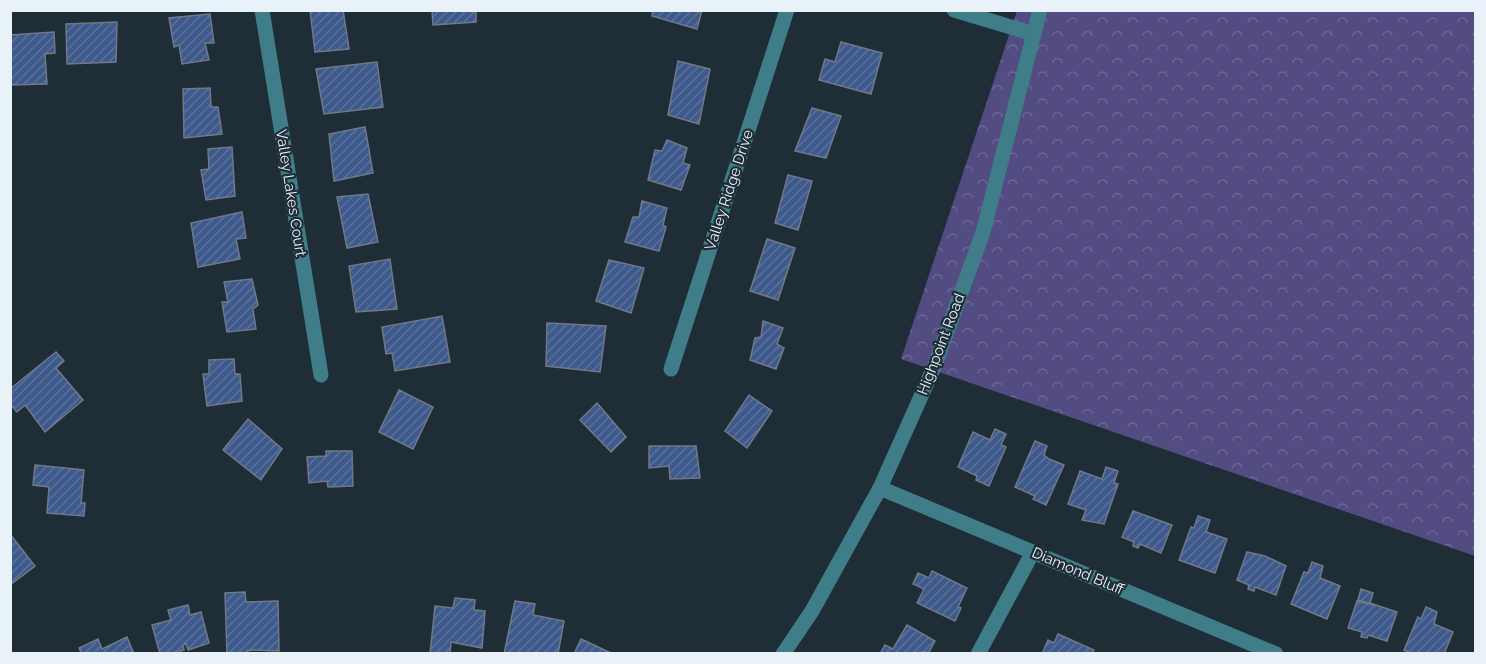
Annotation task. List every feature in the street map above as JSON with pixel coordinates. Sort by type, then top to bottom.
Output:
[{"type":"street","name":"Valley Lakes Court","points":[[262,10],[321,375]]},
{"type":"street","name":"Valley Ridge Drive","points":[[671,369],[787,10]]},
{"type":"street","points":[[954,10],[1034,34]]},
{"type":"street","name":"Highpoint Road","points":[[783,654],[812,611],[880,488],[935,365],[983,232],[1040,10]]},
{"type":"street","name":"Diamond Bluff","points":[[880,488],[1276,654]]},
{"type":"street","points":[[978,654],[1033,552]]},
{"type":"green space","points":[[1017,11],[1475,11],[1475,556],[901,359]]},
{"type":"building","points":[[310,10],[343,10],[349,49],[315,52]]},
{"type":"building","points":[[432,10],[476,10],[476,22],[433,25]]},
{"type":"building","points":[[653,10],[702,10],[697,29],[652,16]]},
{"type":"building","points":[[210,14],[214,43],[205,43],[209,60],[182,64],[179,45],[174,47],[169,18]]},
{"type":"building","points":[[117,22],[116,62],[67,64],[66,24]]},
{"type":"building","points":[[54,32],[55,53],[45,54],[47,84],[10,85],[10,35]]},
{"type":"building","points":[[841,42],[882,53],[871,94],[819,80],[825,59],[835,62]]},
{"type":"building","points":[[678,61],[710,69],[699,124],[668,115]]},
{"type":"building","points":[[377,62],[383,107],[324,114],[316,69]]},
{"type":"building","points":[[210,88],[211,107],[218,107],[222,134],[184,138],[183,89]]},
{"type":"building","points":[[812,108],[841,116],[826,158],[795,151]]},
{"type":"building","points":[[365,127],[373,173],[334,181],[329,134]]},
{"type":"building","points":[[667,140],[687,148],[683,163],[690,165],[681,190],[648,180],[655,150],[662,151]]},
{"type":"building","points":[[232,147],[235,196],[206,200],[201,170],[209,169],[208,149]]},
{"type":"building","points":[[788,175],[812,181],[798,230],[775,223]]},
{"type":"building","points":[[368,194],[378,242],[347,248],[337,197]]},
{"type":"building","points":[[642,201],[667,208],[663,225],[666,227],[659,251],[625,242],[633,217],[639,217]]},
{"type":"building","points":[[242,212],[246,238],[236,239],[240,259],[198,267],[191,223]]},
{"type":"building","points":[[767,239],[795,248],[778,300],[750,291]]},
{"type":"building","points":[[390,259],[397,309],[356,312],[349,266]]},
{"type":"building","points":[[609,260],[644,268],[631,313],[596,301]]},
{"type":"building","points":[[252,279],[258,305],[253,309],[256,329],[227,332],[222,302],[228,302],[224,282]]},
{"type":"building","points":[[442,316],[450,362],[395,371],[392,353],[386,354],[382,327]]},
{"type":"building","points":[[763,321],[783,328],[777,344],[784,348],[776,369],[750,360],[755,338],[761,337]]},
{"type":"building","points":[[547,323],[606,326],[600,372],[546,366]]},
{"type":"building","points":[[56,352],[64,361],[56,368],[83,400],[45,432],[25,405],[17,412],[10,404],[10,389]]},
{"type":"building","points":[[234,359],[235,374],[240,374],[242,401],[207,406],[203,374],[209,374],[209,360]]},
{"type":"building","points":[[399,390],[433,407],[413,449],[379,432]]},
{"type":"building","points":[[749,395],[772,411],[747,448],[725,431]]},
{"type":"building","points":[[597,403],[626,437],[611,452],[580,420]]},
{"type":"building","points":[[248,419],[282,449],[261,480],[223,450]]},
{"type":"building","points":[[995,429],[1006,434],[1001,445],[1006,447],[989,486],[976,480],[977,476],[958,467],[973,432],[990,440]]},
{"type":"building","points":[[1035,441],[1047,446],[1044,455],[1064,465],[1046,505],[1033,499],[1035,496],[1015,487]]},
{"type":"building","points":[[649,446],[696,446],[700,478],[670,479],[669,466],[649,468]]},
{"type":"building","points":[[326,451],[352,451],[353,486],[328,487],[327,481],[309,483],[307,457],[326,456]]},
{"type":"building","points":[[35,465],[84,470],[81,503],[85,503],[84,516],[47,513],[49,487],[33,485]]},
{"type":"building","points":[[1106,467],[1118,471],[1114,483],[1118,484],[1104,524],[1082,520],[1086,510],[1068,504],[1080,471],[1102,479]]},
{"type":"building","points":[[1133,511],[1172,525],[1161,553],[1140,544],[1138,548],[1133,546],[1134,542],[1122,537]]},
{"type":"building","points":[[1198,516],[1210,520],[1206,532],[1227,539],[1215,573],[1179,560],[1191,527],[1194,528]]},
{"type":"building","points":[[10,534],[35,566],[10,585]]},
{"type":"building","points":[[1247,552],[1265,556],[1286,566],[1276,595],[1255,587],[1254,591],[1248,589],[1249,585],[1237,580]]},
{"type":"building","points":[[1312,562],[1323,566],[1320,578],[1340,586],[1327,619],[1291,604],[1304,572],[1308,573]]},
{"type":"building","points":[[932,571],[967,588],[958,607],[961,608],[955,621],[917,603],[924,589],[913,584],[918,573],[929,578]]},
{"type":"building","points":[[1361,589],[1373,593],[1370,603],[1397,612],[1387,641],[1368,635],[1367,638],[1361,637],[1362,632],[1348,628],[1357,601],[1374,605],[1358,600]]},
{"type":"building","points":[[245,592],[246,602],[278,601],[279,651],[253,650],[247,651],[247,654],[227,654],[225,593]]},
{"type":"building","points":[[455,598],[475,600],[474,610],[485,611],[482,648],[451,642],[450,654],[430,654],[435,606],[453,608]]},
{"type":"building","points":[[515,601],[535,604],[533,615],[564,621],[558,654],[504,654]]},
{"type":"building","points":[[188,605],[190,615],[201,612],[209,643],[188,650],[186,644],[183,645],[184,650],[180,651],[181,654],[160,654],[152,625],[171,620],[168,610]]},
{"type":"building","points":[[1426,607],[1437,612],[1434,624],[1453,632],[1444,654],[1413,654],[1404,650],[1418,617],[1421,619]]},
{"type":"building","points":[[907,625],[935,641],[929,652],[880,654],[885,645],[893,649]]},
{"type":"building","points":[[1058,634],[1094,650],[1092,654],[1042,654],[1048,640],[1054,643]]},
{"type":"building","points":[[127,637],[134,654],[82,654],[79,648],[98,639],[102,649]]},
{"type":"building","points":[[581,639],[613,654],[574,654]]}]
